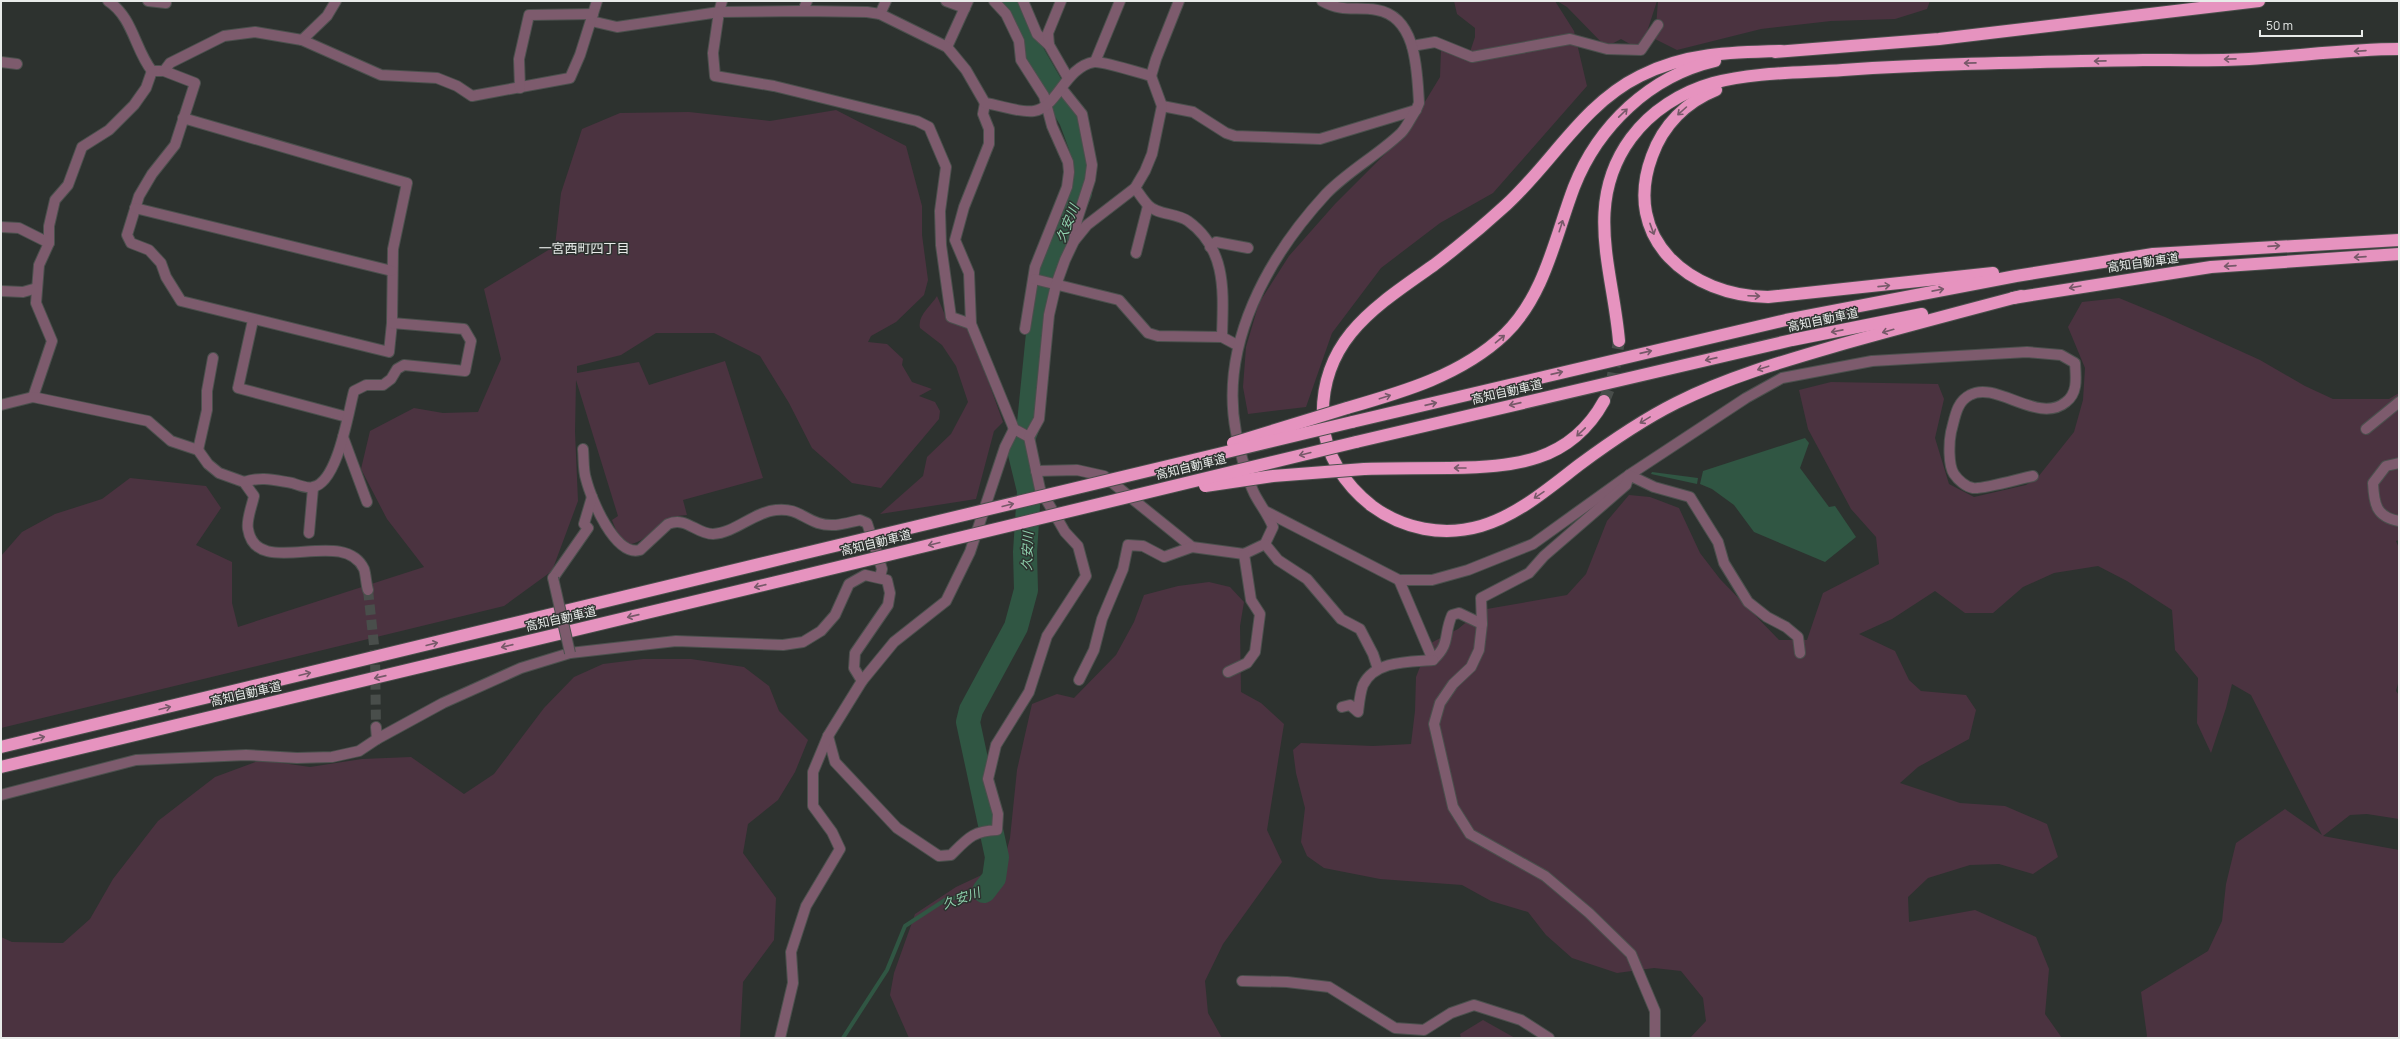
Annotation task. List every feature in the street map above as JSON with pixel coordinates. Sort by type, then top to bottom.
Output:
[{"type":"highway","points":[[2021,296],[1823,349],[1760,369],[1704,390],[1648,418],[1600,449],[1542,493],[1506,515],[1486,524],[1445,531],[1416,527],[1388,516],[1356,492],[1341,473],[1330,452],[1324,432],[1323,403],[1331,367],[1342,345],[1369,312],[1387,296],[1466,241],[1535,176],[1591,111],[1626,84],[1654,70],[1697,57],[1729,52],[1781,51],[1939,39],[2259,1]]},
{"type":"highway","points":[[2384,49],[2399,46]]},
{"type":"highway","points":[[1619,341],[1603,220],[1607,188],[1624,148],[1651,116],[1682,96],[1710,84],[1730,79],[1783,74],[1944,63],[2246,59],[2399,49]]},
{"type":"highway","points":[[1126,476],[1348,408],[1440,377],[1486,350],[1506,333],[1523,313],[1536,291],[1584,164],[1615,120],[1635,101],[1656,85],[1680,72],[1729,58],[1781,51]]},
{"type":"highway","points":[[1783,74],[1739,82],[1705,94],[1680,112],[1669,124],[1648,165],[1644,192],[1645,205],[1653,232],[1668,256],[1689,275],[1702,283],[1734,294],[1768,297],[1891,285],[2153,254]]},
{"type":"highway","name":"高知自動車道","points":[[1,748],[1126,476],[1786,320],[2016,276],[2153,254],[2399,240]]},
{"type":"highway","name":"高知自動車道","points":[[1,767],[1607,382],[1792,340],[2021,296],[2211,267],[2399,254]]},
{"type":"highway","points":[[956,539],[998,533],[1211,485],[1273,476],[1364,469],[1497,467],[1536,459],[1553,453],[1579,434],[1599,411],[1604,401]]},
{"type":"street","points":[[148,1],[166,3]]},
{"type":"street","points":[[302,40],[323,21],[336,1]]},
{"type":"street","points":[[164,71],[170,63],[224,36],[255,32],[302,40],[381,74],[437,78],[457,86],[472,96],[570,78],[597,1]]},
{"type":"street","points":[[722,1],[713,53],[714,76],[796,91],[917,121],[929,127],[946,168],[940,211],[941,245],[951,316],[971,324]]},
{"type":"street","points":[[803,11],[807,1]]},
{"type":"street","points":[[880,14],[886,1]]},
{"type":"street","points":[[946,1],[966,5],[947,47]]},
{"type":"street","points":[[994,1],[1006,14],[1019,41],[1021,60],[1048,103],[1068,162],[1069,172],[1067,187],[1035,267],[1025,329]]},
{"type":"street","points":[[1023,1],[1037,34],[1049,45],[1068,78]]},
{"type":"street","points":[[1049,45],[1048,33],[1061,1]]},
{"type":"street","points":[[1096,62],[1120,1]]},
{"type":"street","points":[[1074,241],[1087,225],[1135,188],[1146,171],[1152,154],[1162,106],[1151,76],[1156,59],[1179,1]]},
{"type":"street","points":[[1079,680],[1094,650],[1102,619],[1123,569],[1128,545],[1143,546],[1164,557],[1192,547],[1244,554],[1266,544],[1272,527],[1267,512],[1254,492],[1236,433],[1233,407],[1233,383],[1238,345],[1255,299],[1275,260],[1327,194],[1402,132],[1419,103],[1415,55],[1400,22],[1391,14],[1376,9],[1347,10],[1322,1]]},
{"type":"street","points":[[112,2],[126,19],[144,61],[152,72]]},
{"type":"street","points":[[520,88],[519,59],[529,15],[592,17],[617,27],[719,12],[867,12],[880,14],[947,47],[966,70],[985,103],[983,114],[989,129],[989,144],[964,207],[955,240],[969,273],[971,324],[1014,429],[1029,438]]},
{"type":"street","points":[[1412,46],[1435,42],[1472,57],[1570,39],[1606,49],[1641,50],[1658,25]]},
{"type":"street","points":[[1,62],[17,64]]},
{"type":"street","points":[[985,103],[1034,111],[1048,103],[1062,89],[1068,78],[1078,68],[1096,62],[1151,76]]},
{"type":"street","points":[[152,72],[164,71],[195,83],[175,145],[152,174],[139,196],[127,235],[131,243],[149,250],[162,263],[166,277],[181,301],[253,320],[389,352],[392,323],[393,249],[408,183],[184,118]]},
{"type":"street","points":[[33,397],[52,341],[36,303],[39,265],[49,243],[49,226],[55,200],[68,185],[82,147],[109,130],[134,105],[146,88],[152,72]]},
{"type":"street","points":[[828,736],[835,762],[897,828],[939,856],[951,855],[967,840],[981,831],[997,830],[998,814],[988,779],[996,745],[1029,692],[1047,636],[1086,576],[1078,546],[1065,532],[1040,489],[1029,438],[1039,419],[1050,315],[1056,285],[1074,241],[1077,220],[1090,180],[1092,165],[1082,114],[1062,89]]},
{"type":"street","points":[[1162,106],[1193,112],[1226,133],[1235,136],[1320,139],[1416,110]]},
{"type":"street","points":[[1135,188],[1148,206],[1187,221],[1210,247],[1220,266],[1223,278],[1222,337]]},
{"type":"street","points":[[1136,253],[1148,206]]},
{"type":"street","points":[[135,208],[392,271]]},
{"type":"street","points":[[1,227],[20,228],[49,243]]},
{"type":"street","points":[[1210,247],[1216,242],[1248,248]]},
{"type":"street","points":[[1034,280],[1119,300],[1148,333],[1158,336],[1222,337],[1238,345]]},
{"type":"street","points":[[1,291],[23,292],[37,288]]},
{"type":"street","points":[[253,320],[238,388],[346,417]]},
{"type":"street","points":[[244,482],[258,477],[313,488],[321,483],[330,474],[343,437],[346,417],[354,391],[366,385],[383,384],[391,379],[397,369],[404,365],[465,371],[471,341],[464,329],[392,323]]},
{"type":"street","points":[[1267,512],[1399,580],[1432,580],[1468,570],[1533,544],[1629,475],[1746,398],[1782,378],[1872,360],[2027,352],[2061,354],[2075,363],[2077,379],[2073,397],[2060,408],[2040,408],[1985,392],[1970,394],[1957,409],[1950,435],[1950,458],[1953,473],[1964,484],[1974,489],[2033,476]]},
{"type":"street","points":[[198,450],[207,410],[207,391],[213,358]]},
{"type":"street","points":[[1,405],[33,397],[148,422],[172,440],[198,450],[208,464],[220,473],[244,482],[254,496],[247,528],[252,543],[262,550],[276,553],[342,550],[354,556],[364,569],[368,590]]},
{"type":"street","points":[[2366,429],[2399,402]]},
{"type":"street","points":[[780,1038],[793,983],[791,952],[806,906],[840,849],[832,832],[813,806],[813,772],[828,736],[862,681],[894,642],[946,601],[970,552],[1004,447],[1014,429]]},
{"type":"street","points":[[343,437],[355,465],[367,502]]},
{"type":"street","points":[[583,449],[585,477],[592,497],[616,541],[624,549],[634,552],[645,547],[668,524],[673,521],[680,521],[705,533],[714,534],[764,512],[788,510],[801,513],[819,523],[837,526],[860,520],[867,523],[882,569],[880,577]]},
{"type":"street","points":[[2399,463],[2386,466],[2373,483],[2375,506],[2387,519],[2399,521]]},
{"type":"street","points":[[1036,471],[1077,470],[1104,476],[1192,547]]},
{"type":"street","points":[[1629,475],[1626,485],[1544,556],[1529,573],[1481,598],[1482,624],[1479,650],[1470,667],[1453,684],[1440,703],[1434,724],[1453,808],[1470,834],[1545,876],[1589,913],[1631,954],[1655,1011],[1655,1038]]},
{"type":"street","points":[[1629,475],[1654,487],[1690,497],[1718,542],[1724,564],[1748,602],[1767,617],[1786,627],[1798,637],[1800,653]]},
{"type":"street","points":[[309,533],[313,488]]},
{"type":"street","points":[[570,653],[553,578],[588,528],[584,524],[592,497]]},
{"type":"street","points":[[1266,544],[1278,560],[1307,579],[1341,619],[1360,629],[1373,654],[1378,669]]},
{"type":"street","points":[[1228,672],[1248,663],[1255,652],[1260,614],[1251,600],[1244,554]]},
{"type":"street","points":[[1,795],[136,760],[246,754],[297,758],[332,757],[359,751],[377,739],[450,700],[521,668],[570,653],[676,641],[765,643],[783,646],[803,642],[821,631],[835,616],[849,584],[865,575],[880,577],[887,580],[890,593],[888,605],[855,653],[854,668],[862,681]]},
{"type":"street","points":[[1399,580],[1433,660]]},
{"type":"street","points":[[1342,707],[1350,705],[1358,712],[1363,684],[1378,669],[1397,663],[1433,660],[1444,650],[1448,624],[1452,615],[1459,613],[1482,624]]},
{"type":"street","points":[[376,727],[377,739]]},
{"type":"street","points":[[1242,981],[1288,982],[1329,987],[1396,1028],[1424,1030],[1451,1012],[1474,1005],[1521,1020],[1549,1038]]},
{"type":"shaded area","points":[[1454,1],[1555,1],[1574,31],[1587,86],[1493,193],[1440,223],[1381,268],[1332,333],[1306,407],[1248,414],[1243,387],[1246,347],[1259,303],[1289,256],[1335,204],[1406,133],[1440,77],[1441,50],[1467,61],[1475,37],[1475,28],[1457,14]]},
{"type":"shaded area","points":[[1557,1],[1657,1],[1644,41],[1637,48],[1621,39],[1606,47],[1567,7]]},
{"type":"shaded area","points":[[1658,1],[1930,1],[1927,9],[1895,19],[1831,21],[1761,29],[1677,50],[1655,39]]},
{"type":"shaded area","points":[[836,110],[906,146],[922,206],[922,235],[928,280],[924,295],[896,322],[871,336],[868,342],[887,344],[903,359],[902,365],[912,382],[932,389],[919,396],[935,402],[940,411],[939,419],[881,488],[852,483],[812,448],[789,403],[760,356],[714,333],[656,333],[621,355],[577,366],[577,373],[639,362],[649,385],[725,361],[763,478],[683,500],[687,515],[668,519],[644,538],[628,545],[620,540],[612,520],[618,516],[576,380],[575,432],[578,501],[552,571],[504,606],[1,728],[1,556],[22,532],[55,514],[102,499],[130,478],[206,486],[221,508],[196,545],[232,562],[232,603],[238,627],[424,567],[387,519],[361,469],[370,431],[414,408],[443,413],[478,412],[501,359],[484,289],[555,246],[561,193],[582,129],[620,113],[689,112],[770,121]]},
{"type":"shaded area","points":[[937,296],[947,320],[969,328],[1003,422],[994,431],[976,499],[880,514],[923,476],[927,457],[951,434],[968,402],[956,366],[942,345],[920,328],[922,315]]},
{"type":"shaded area","points":[[2119,298],[2260,360],[2305,386],[2333,399],[2389,399],[2399,393],[2399,540],[2396,541],[2399,548],[2399,680],[2396,691],[2399,695],[2399,819],[2367,814],[2350,815],[2323,836],[2399,850],[2399,1038],[2146,1038],[2147,1036],[2141,992],[2208,951],[2222,921],[2226,884],[2236,843],[2285,809],[2322,835],[2251,695],[2232,684],[2226,708],[2211,753],[2197,723],[2198,678],[2175,650],[2172,610],[2127,581],[2098,566],[2054,573],[2023,587],[1993,613],[1965,613],[1935,591],[1892,619],[1859,634],[1895,651],[1909,680],[1921,691],[1966,695],[1976,710],[1969,739],[1918,767],[1900,783],[1960,803],[2005,806],[2047,824],[2058,857],[2033,874],[1999,864],[1970,865],[1928,878],[1908,897],[1909,922],[1975,910],[2036,937],[2049,969],[2045,1014],[2062,1038],[1690,1038],[1706,1021],[1703,998],[1681,971],[1654,968],[1617,973],[1572,958],[1546,935],[1528,912],[1491,901],[1462,885],[1380,879],[1324,868],[1307,856],[1301,842],[1305,808],[1296,773],[1293,750],[1301,743],[1373,746],[1411,744],[1415,711],[1416,677],[1429,644],[1458,629],[1481,610],[1567,595],[1586,574],[1607,521],[1629,495],[1650,497],[1679,508],[1700,553],[1720,579],[1779,640],[1807,640],[1823,593],[1879,564],[1876,537],[1851,509],[1808,429],[1799,390],[1831,382],[1938,384],[1944,399],[1935,438],[1949,484],[1974,497],[2026,485],[2038,477],[2074,432],[2083,400],[2085,368],[2068,327],[2082,302]]},
{"type":"shaded area","points":[[1805,438],[1809,443],[1800,468],[1829,507],[1835,506],[1856,537],[1825,562],[1754,532],[1734,505],[1712,489],[1700,484],[1703,471]]},
{"type":"shaded area","points":[[1652,472],[1698,478],[1697,484],[1651,474]]},
{"type":"shaded area","points":[[1209,582],[1230,587],[1244,602],[1240,626],[1241,692],[1261,703],[1284,724],[1267,830],[1282,862],[1223,944],[1205,981],[1208,1013],[1222,1038],[909,1038],[890,995],[894,973],[915,914],[956,887],[1003,865],[1010,838],[1017,770],[1032,704],[1057,694],[1074,698],[1116,655],[1134,622],[1144,595],[1178,586]]},
{"type":"shaded area","points":[[643,659],[691,659],[744,667],[769,686],[779,711],[808,740],[795,772],[778,800],[748,824],[743,853],[776,898],[774,940],[743,982],[740,1038],[1,1038],[1,937],[12,942],[63,943],[90,919],[113,879],[158,821],[215,777],[261,760],[310,767],[362,759],[411,757],[464,794],[494,774],[544,708],[574,677],[603,664]]},
{"type":"shaded area","points":[[1483,1020],[1515,1038],[1461,1038],[1460,1034]]},
{"type":"waterway","name":"久安川","points":[[984,891],[994,878],[997,857],[968,722],[971,710],[1016,627],[1026,590],[1025,552],[1029,491],[1019,450],[1029,423],[1042,294],[1050,263],[1080,193],[1083,169],[1081,147],[1071,120],[1033,54],[1013,1]]},
{"type":"waterway","name":"久安川","points":[[843,1038],[887,970],[905,926],[945,900],[984,891]]},
{"type":"tunnel","points":[[1604,401],[1612,381],[1619,341]]},
{"type":"tunnel","points":[[368,590],[375,654],[376,727]]},
{"type":"district","name":"一宮西町四丁目","points":[[584,248]]}]
